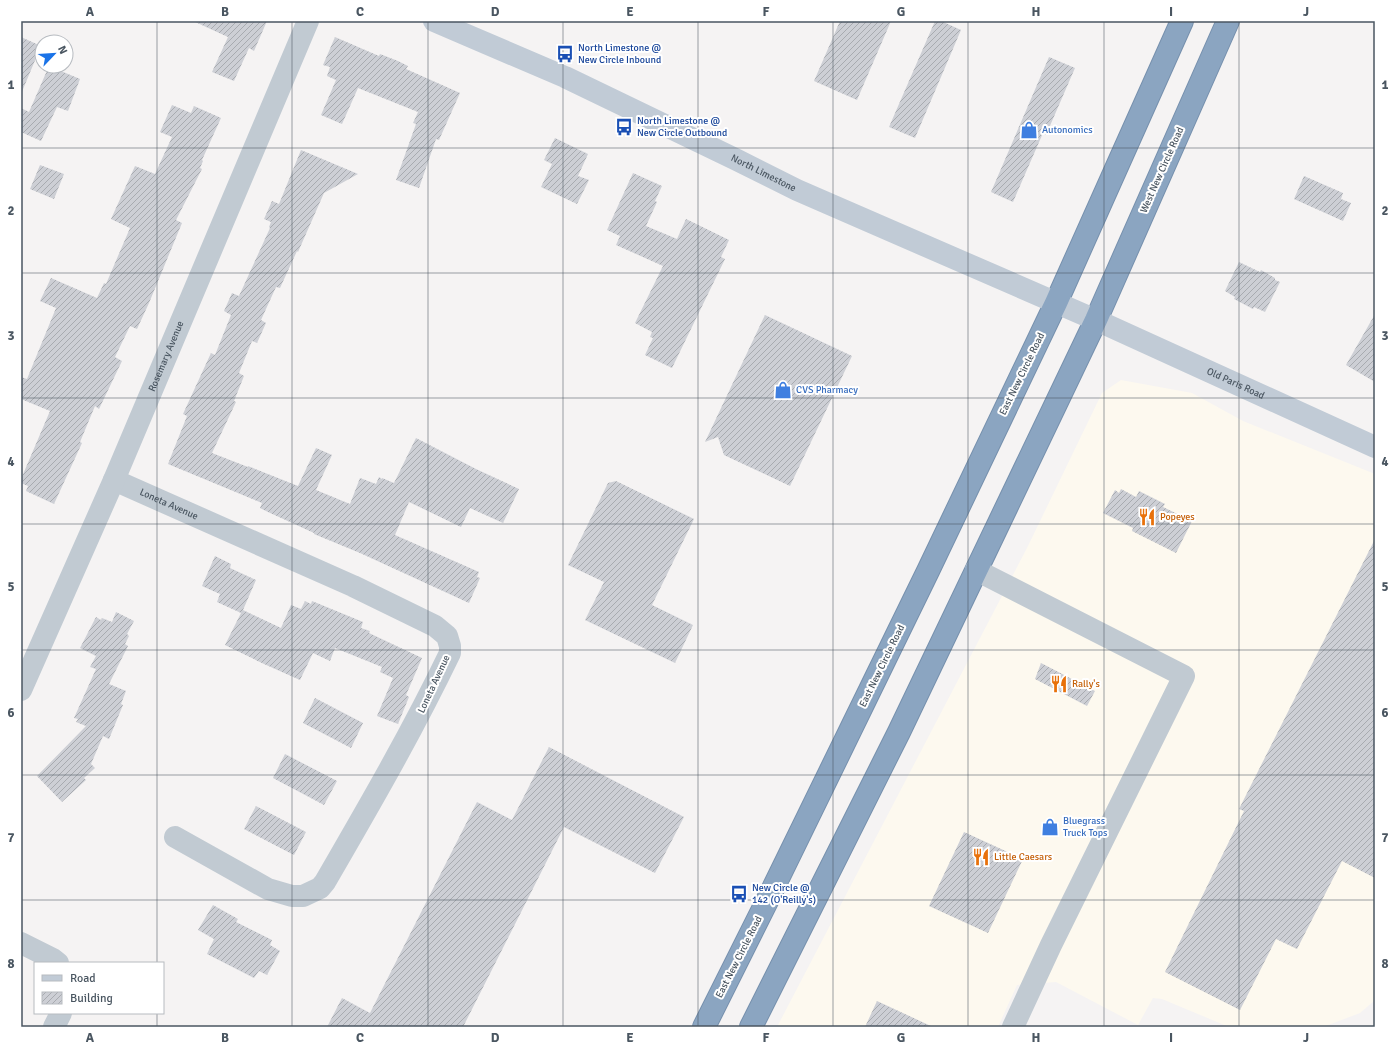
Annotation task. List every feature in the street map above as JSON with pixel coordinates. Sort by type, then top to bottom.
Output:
[{"type":"highway","points":[[1056,303],[1182,21]]},
{"type":"highway","name":"West New Circle Road","points":[[1096,320],[1228,21]]},
{"type":"highway","name":"East New Circle Road","points":[[704,1027],[871,688],[1056,303]]},
{"type":"highway","points":[[751,1027],[897,737],[1096,320]]},
{"type":"street","name":"Rosemary Avenue","points":[[21,690],[114,480],[308,21]]},
{"type":"street","name":"North Limestone","points":[[434,21],[565,77],[797,190],[1096,320]]},
{"type":"street","name":"Old Paris Road","points":[[1096,320],[1375,447]]},
{"type":"street","name":"Loneta Avenue","points":[[114,480],[353,586],[435,626],[447,636],[450,646],[450,653],[447,660],[399,753],[325,882],[320,888],[303,896],[292,896],[268,889],[175,837]]},
{"type":"street","points":[[976,570],[1184,676],[1051,945],[1013,1027]]},
{"type":"street","points":[[21,943],[33,948],[56,962]]},
{"type":"street","points":[[54,1027],[60,1014]]},
{"type":"shaded area","points":[[1121,380],[1192,393],[1243,421],[1375,474],[1374,1001],[1360,1013],[1323,1027],[1229,1027],[1162,999],[1153,998],[1138,1025],[1056,982],[1017,985],[998,1027],[777,1027],[1028,546],[1102,393]]},
{"type":"building","points":[[193,21],[267,21],[254,51],[249,48],[234,81],[212,72],[228,37]]},
{"type":"building","points":[[840,21],[891,21],[857,100],[814,81]]},
{"type":"building","points":[[935,21],[941,21],[961,30],[915,138],[889,127]]},
{"type":"building","points":[[21,37],[34,43],[34,63],[21,94]]},
{"type":"building","points":[[335,37],[379,56],[380,54],[398,61],[408,66],[406,69],[460,93],[439,140],[436,139],[419,188],[396,180],[416,124],[413,123],[418,112],[358,88],[342,124],[321,115],[336,80],[327,76],[330,67],[323,65]]},
{"type":"building","points":[[1049,57],[1075,68],[1046,135],[1043,133],[1013,202],[991,192]]},
{"type":"building","points":[[46,74],[68,74],[80,79],[68,111],[57,107],[41,141],[21,132],[21,108],[29,112]]},
{"type":"building","points":[[172,105],[191,113],[194,106],[221,118],[202,160],[203,161],[200,168],[202,169],[176,220],[182,223],[149,303],[137,329],[130,326],[115,357],[122,361],[99,409],[95,406],[80,442],[82,443],[54,504],[26,491],[28,486],[21,483],[21,479],[50,411],[21,399],[21,377],[27,379],[56,308],[40,301],[51,278],[97,298],[104,283],[106,284],[130,228],[111,219],[135,166],[155,174],[172,137],[160,132]]},
{"type":"building","points":[[555,138],[588,154],[578,176],[589,180],[577,204],[541,187],[552,164],[544,160]]},
{"type":"building","points":[[301,150],[358,174],[324,193],[298,252],[297,251],[280,288],[276,287],[261,320],[266,323],[257,343],[252,341],[239,373],[244,376],[234,401],[236,402],[212,453],[298,486],[316,448],[332,455],[316,490],[350,504],[360,478],[376,484],[379,477],[394,483],[416,438],[519,489],[503,523],[470,508],[461,527],[409,502],[395,535],[479,572],[477,577],[480,578],[469,603],[268,512],[260,508],[262,503],[168,464],[187,416],[183,414],[211,353],[215,355],[231,315],[224,311],[232,293],[239,296],[270,228],[271,222],[264,219],[272,201],[279,204]]},
{"type":"building","points":[[40,165],[64,174],[54,199],[30,189]]},
{"type":"building","points":[[633,173],[662,186],[655,201],[657,202],[646,226],[677,239],[686,219],[729,240],[721,257],[725,259],[672,368],[645,355],[653,338],[650,337],[652,332],[635,323],[663,266],[616,245],[620,236],[607,230]]},
{"type":"building","points":[[1304,176],[1343,193],[1341,199],[1351,203],[1343,221],[1294,199]]},
{"type":"building","points":[[1239,262],[1260,272],[1261,270],[1280,282],[1265,312],[1254,307],[1253,309],[1234,299],[1235,297],[1225,291]]},
{"type":"building","points":[[1375,314],[1375,382],[1346,365]]},
{"type":"building","name":"CVS Pharmacy","points":[[765,315],[852,356],[790,486],[724,455],[718,437],[705,442]]},
{"type":"building","points":[[616,481],[694,519],[652,605],[693,625],[675,663],[585,620],[604,582],[568,565],[608,483]]},
{"type":"building","name":"Popeyes","points":[[1121,489],[1136,497],[1139,491],[1165,504],[1163,507],[1192,521],[1176,553],[1132,531],[1133,528],[1103,513],[1115,490],[1119,493]]},
{"type":"building","points":[[1375,539],[1375,878],[1342,861],[1297,949],[1276,939],[1240,1010],[1165,972],[1244,811],[1239,809]]},
{"type":"building","points":[[215,556],[231,564],[230,568],[256,580],[243,610],[281,628],[291,605],[301,609],[305,601],[311,604],[312,601],[363,622],[361,628],[370,631],[369,633],[422,658],[406,695],[409,697],[398,724],[377,716],[393,678],[380,672],[382,667],[335,648],[330,661],[313,653],[300,680],[225,645],[241,613],[217,602],[220,594],[202,586]]},
{"type":"building","points":[[116,612],[134,621],[127,634],[129,636],[125,644],[128,646],[109,684],[126,691],[121,704],[123,705],[109,739],[103,736],[91,764],[95,768],[84,778],[86,780],[62,802],[37,776],[86,726],[76,722],[78,719],[74,718],[96,669],[90,667],[96,656],[80,648],[96,617],[101,620],[102,618],[112,622]]},
{"type":"building","name":"Rally's","points":[[1041,663],[1095,691],[1087,706],[1035,679]]},
{"type":"building","points":[[315,698],[363,723],[351,748],[303,723]]},
{"type":"building","points":[[549,747],[684,817],[655,873],[564,827],[463,1027],[327,1027],[342,998],[370,1013],[477,802],[512,820]]},
{"type":"building","points":[[285,754],[337,781],[324,805],[273,778]]},
{"type":"building","points":[[256,806],[306,832],[294,855],[244,829]]},
{"type":"building","points":[[964,832],[1023,859],[988,933],[929,906]]},
{"type":"building","points":[[213,905],[238,919],[236,922],[272,940],[270,945],[280,951],[267,975],[259,971],[254,978],[207,954],[214,939],[198,930]]},
{"type":"building","points":[[877,1001],[933,1027],[865,1027]]},
{"type":"place","name":"North Limestone @ New Circle Inbound","points":[[565,54]]},
{"type":"place","name":"North Limestone @ New Circle Outbound","points":[[624,127]]},
{"type":"place","name":"Autonomics","points":[[1029,130]]},
{"type":"place","name":"CVS Pharmacy","points":[[783,390]]},
{"type":"place","name":"Popeyes","points":[[1147,517]]},
{"type":"place","name":"Rally's","points":[[1059,684]]},
{"type":"place","name":"Bluegrass Truck Tops","points":[[1050,827]]},
{"type":"place","name":"Little Caesars","points":[[981,857]]},
{"type":"place","name":"New Circle @ 142 (O'Reilly's)","points":[[739,894]]}]
